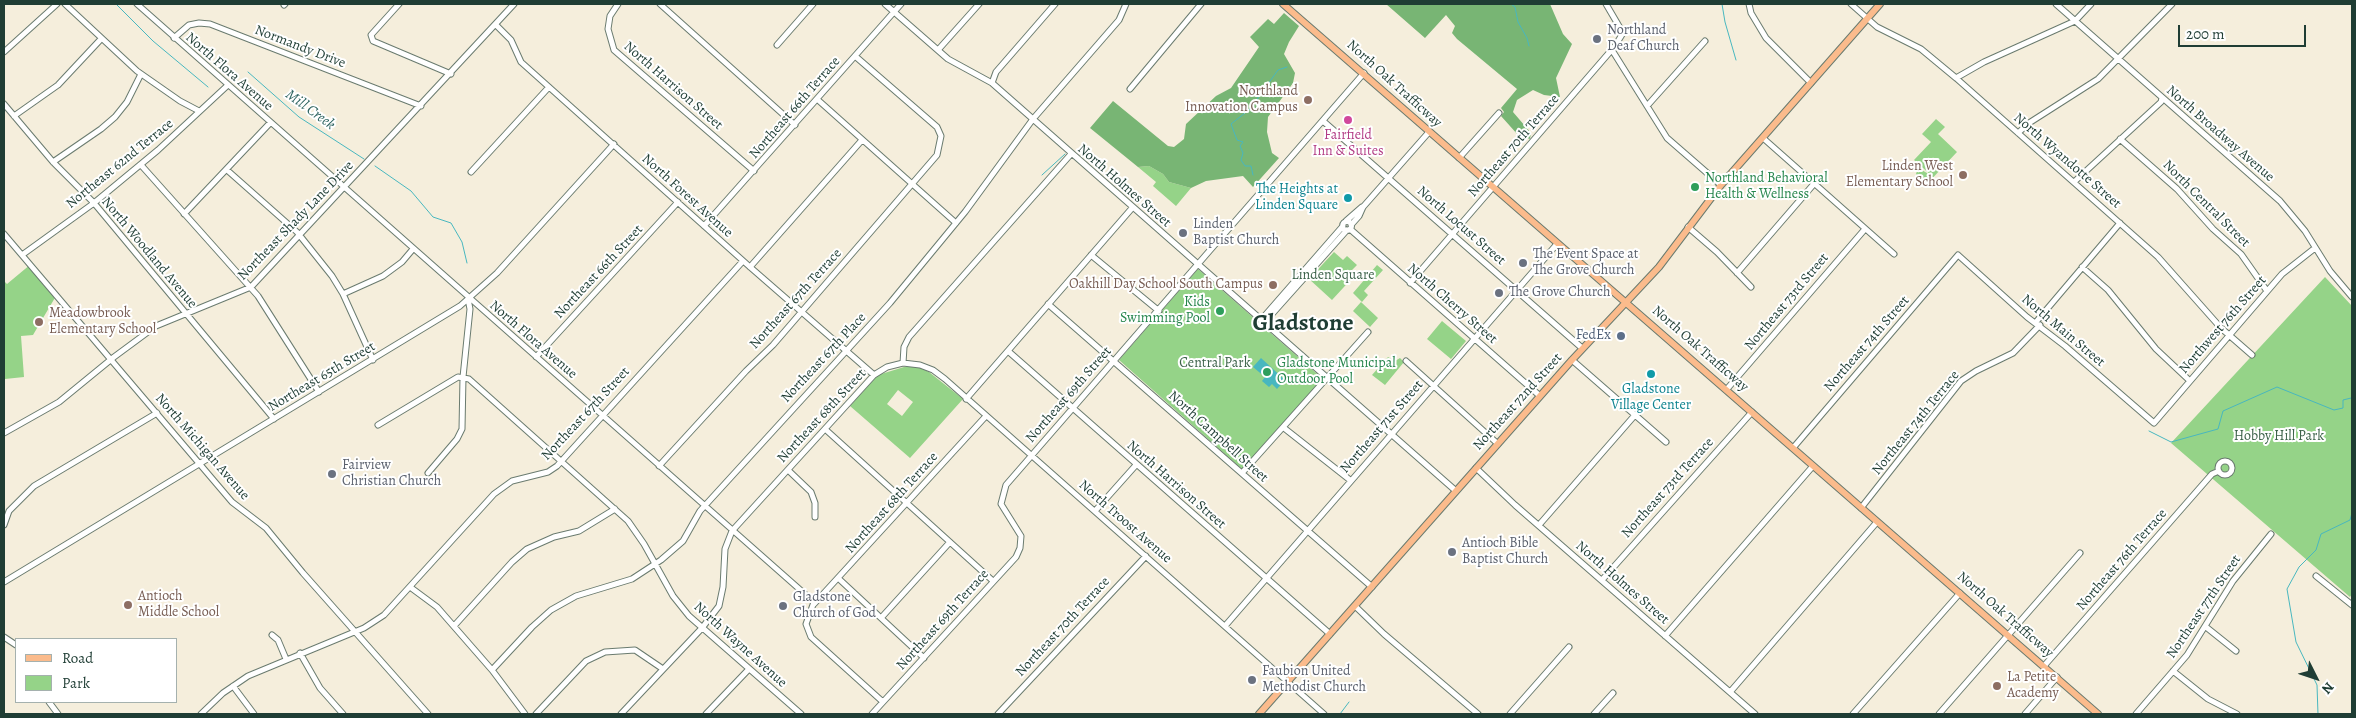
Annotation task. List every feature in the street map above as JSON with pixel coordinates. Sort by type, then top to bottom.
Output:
[{"type":"main road","name":"North Oak Trafficway","points":[[1283,4],[2098,714]]},
{"type":"main road","name":"Northeast 72nd Street","points":[[1259,714],[1582,348],[1659,267],[1721,185],[1880,4]]},
{"type":"street","points":[[4,52],[57,4]]},
{"type":"street","points":[[65,4],[141,74],[180,101],[199,111]]},
{"type":"street","name":"North Flora Avenue","points":[[137,4],[814,604]]},
{"type":"street","points":[[399,4],[371,35],[375,42],[451,74]]},
{"type":"street","name":"Northeast Shady Lane Drive","points":[[4,433],[58,402],[156,326],[251,287],[451,74],[514,4]]},
{"type":"street","name":"North Harrison Street","points":[[618,4],[610,16],[608,29],[614,50],[754,171]]},
{"type":"street","points":[[660,4],[795,125]]},
{"type":"street","points":[[777,45],[813,4]]},
{"type":"street","name":"North Holmes Street","points":[[885,4],[957,65],[992,83],[1456,491]]},
{"type":"street","name":"Northeast 66th Terrace","points":[[704,226],[902,4]]},
{"type":"street","points":[[938,50],[979,4]]},
{"type":"street","points":[[992,83],[996,72],[1055,4]]},
{"type":"street","name":"Northeast 67th Place","points":[[492,670],[532,626],[557,606],[576,596],[632,578],[655,564],[683,541],[697,515],[890,303],[956,223],[1033,119],[1119,20],[1126,4]]},
{"type":"street","points":[[1130,89],[1201,4]]},
{"type":"street","name":"Northeast 70th Terrace","points":[[1410,282],[1612,50],[1623,33],[1618,21],[1606,4]]},
{"type":"street","points":[[1749,4],[1751,14],[1766,38],[1811,83]]},
{"type":"street","name":"North Wyandotte Street","points":[[1851,4],[1883,30],[1921,49],[1956,78],[2158,257],[2209,316],[2252,355]]},
{"type":"street","name":"North Broadway Avenue","points":[[2056,4],[2280,201],[2306,231],[2330,271],[2352,296]]},
{"type":"street","points":[[1956,78],[1984,62],[2075,20],[2091,4]]},
{"type":"street","points":[[2018,133],[2028,123],[2093,82],[2119,59],[2172,4]]},
{"type":"street","name":"Normandy Drive","points":[[174,38],[189,25],[199,23],[210,24],[421,106]]},
{"type":"street","name":"North Forest Avenue","points":[[496,25],[511,40],[521,62],[743,261],[874,375]]},
{"type":"street","points":[[14,116],[58,84],[101,39]]},
{"type":"street","points":[[1648,106],[1705,41]]},
{"type":"street","points":[[1612,50],[1670,142],[1721,185]]},
{"type":"street","name":"Northeast 67th Terrace","points":[[659,466],[746,371],[773,345],[936,158],[940,142],[937,127],[855,56]]},
{"type":"street","points":[[53,162],[101,130],[115,117],[127,102],[141,74]]},
{"type":"street","name":"Northeast 69th Street","points":[[1021,536],[1001,501],[1006,486],[1364,74]]},
{"type":"street","name":"Northeast 62nd Terrace","points":[[22,255],[94,203],[141,164],[228,85]]},
{"type":"street","points":[[471,172],[549,87]]},
{"type":"street","points":[[2074,182],[2161,102],[2162,98]]},
{"type":"street","points":[[818,100],[956,223]]},
{"type":"street","name":"North Woodland Avenue","points":[[4,104],[53,162],[94,203],[274,419]]},
{"type":"street","points":[[1459,158],[1499,113]]},
{"type":"street","name":"North Locust Street","points":[[1323,121],[1582,348]]},
{"type":"street","points":[[184,214],[270,123]]},
{"type":"street","points":[[1263,321],[1344,224],[1362,207],[1429,132]]},
{"type":"street","points":[[1763,138],[1813,185],[1894,254]]},
{"type":"street","name":"North Central Street","points":[[2120,139],[2178,189],[2213,229],[2241,254],[2267,291]]},
{"type":"street","points":[[750,267],[862,140]]},
{"type":"street","name":"Northeast 65th Street","points":[[4,582],[373,360],[468,298],[496,273],[614,144]]},
{"type":"street","points":[[903,363],[904,347],[909,337],[1071,154]]},
{"type":"street","points":[[141,164],[251,287],[319,392]]},
{"type":"street","points":[[227,170],[299,234],[343,294],[373,360]]},
{"type":"street","points":[[1737,273],[1813,185]]},
{"type":"street","name":"Northeast 66th Street","points":[[536,357],[678,202]]},
{"type":"street","points":[[966,399],[1133,207]]},
{"type":"street","points":[[1263,321],[1350,228],[1359,216],[1362,207]]},
{"type":"street","name":"Northeast 74th Terrace","points":[[1861,508],[1961,381],[1976,371],[2013,353],[2120,223]]},
{"type":"street","name":"North Cherry Street","points":[[1344,224],[1540,396]]},
{"type":"street","points":[[1688,227],[1752,287]]},
{"type":"street","name":"Northeast 73rd Street","points":[[1727,389],[1865,229]]},
{"type":"street","name":"North Michigan Avenue","points":[[4,234],[238,507],[266,528],[296,565],[428,714]]},
{"type":"street","name":"Northeast 71st Street","points":[[1225,626],[1557,244]]},
{"type":"street","name":"Northwest 76th Street","points":[[2154,423],[2290,266],[2315,248]]},
{"type":"street","points":[[343,294],[383,276],[402,262],[413,249]]},
{"type":"street","points":[[1091,255],[1159,311]]},
{"type":"street","name":"North Main Street","points":[[1958,255],[2027,317],[2038,323],[2154,423]]},
{"type":"street","name":"Northeast 74th Street","points":[[1793,448],[1958,255]]},
{"type":"street","name":"Northeast 67th Street","points":[[201,714],[233,686],[286,659],[356,632],[384,615],[494,494],[512,481],[550,471],[561,461],[743,261]]},
{"type":"street","points":[[2082,267],[2108,290],[2156,349],[2190,381]]},
{"type":"street","points":[[428,473],[462,432],[463,377],[470,309],[468,298]]},
{"type":"street","name":"North Campbell Street","points":[[1048,304],[1372,587]]},
{"type":"street","points":[[1242,473],[1368,332]]},
{"type":"street","name":"North Harrison Street","points":[[1008,351],[1330,634]]},
{"type":"street","points":[[1572,360],[1666,442]]},
{"type":"street","points":[[1406,361],[1498,444]]},
{"type":"street","name":"Northeast 68th Street","points":[[622,714],[702,628],[718,606],[723,587],[725,549],[732,531],[874,375],[887,367],[903,363]]},
{"type":"street","name":"North Troost Avenue","points":[[903,363],[912,363],[933,370],[1032,455],[1324,714]]},
{"type":"street","points":[[378,425],[458,377],[463,377]]},
{"type":"street","name":"North Wayne Avenue","points":[[463,377],[469,380],[615,509],[634,528],[673,596],[702,628],[794,712],[801,714]]},
{"type":"street","name":"Northeast 73rd Terrace","points":[[1602,580],[1752,412]]},
{"type":"street","points":[[4,525],[9,511],[34,486],[157,413]]},
{"type":"street","points":[[1539,525],[1635,415]]},
{"type":"street","name":"Northeast 68th Terrace","points":[[814,604],[986,416]]},
{"type":"street","points":[[1284,428],[1350,480]]},
{"type":"street","points":[[826,429],[993,581]]},
{"type":"street","points":[[1095,511],[1136,465]]},
{"type":"street","points":[[1665,636],[1813,466]]},
{"type":"street","name":"North Holmes Street","points":[[1476,468],[1755,714]]},
{"type":"street","points":[[788,470],[811,492],[815,502],[815,517]]},
{"type":"street","name":"Northeast 76th Terrace","points":[[2044,666],[2212,474],[2219,471]]},
{"type":"street","points":[[454,626],[512,562],[527,549],[554,537],[579,531],[615,509]]},
{"type":"street","points":[[1731,691],[1877,522]]},
{"type":"street","name":"Northeast 77th Street","points":[[2136,714],[2173,671],[2206,627],[2238,574],[2271,534]]},
{"type":"street","name":"Northeast 69th Terrace","points":[[872,714],[1016,557],[1022,544],[1021,536]]},
{"type":"street","points":[[880,618],[950,542]]},
{"type":"street","points":[[1939,714],[2080,553]]},
{"type":"street","name":"Northeast 70th Terrace","points":[[998,714],[1146,556]]},
{"type":"street","points":[[2316,576],[2352,605]]},
{"type":"street","points":[[838,578],[924,658]]},
{"type":"street","points":[[410,588],[437,607],[492,670],[525,714]]},
{"type":"street","points":[[1853,714],[1960,593]]},
{"type":"street","points":[[814,604],[806,624],[811,637],[883,702]]},
{"type":"street","points":[[1355,606],[1384,634],[1478,714]]},
{"type":"street","points":[[2206,627],[2236,651]]},
{"type":"street","points":[[272,635],[278,640],[286,659]]},
{"type":"street","points":[[4,637],[15,644]]},
{"type":"street","points":[[1510,714],[1570,647]]},
{"type":"street","points":[[536,714],[586,661],[605,652],[635,650],[664,669]]},
{"type":"street","points":[[300,653],[320,688],[343,714]]},
{"type":"street","points":[[706,714],[749,669]]},
{"type":"street","points":[[2173,671],[2208,699],[2237,714]]},
{"type":"street","points":[[2025,714],[2057,677]]},
{"type":"street","points":[[233,686],[254,714]]},
{"type":"street","points":[[1594,714],[1613,692]]},
{"type":"street","points":[[50,703],[58,714]]},
{"type":"green space","points":[[1386,4],[1550,4],[1563,34],[1572,44],[1556,78],[1560,97],[1544,95],[1533,90],[1517,100],[1513,112],[1531,133],[1530,139],[1518,135],[1501,116],[1504,112],[1501,108],[1517,89],[1457,39],[1452,33],[1455,26],[1446,15],[1425,38]]},
{"type":"green space","points":[[1284,13],[1299,26],[1284,54],[1295,73],[1293,83],[1268,117],[1267,132],[1272,153],[1279,158],[1253,187],[1243,176],[1206,181],[1191,188],[1169,182],[1163,174],[1149,166],[1138,167],[1090,128],[1113,101],[1168,146],[1174,147],[1184,139],[1186,124],[1216,96],[1231,88],[1259,47],[1250,37],[1268,19],[1274,24]]},
{"type":"green space","points":[[1936,119],[1945,127],[1938,134],[1957,152],[1927,184],[1917,177],[1916,173],[1920,169],[1932,176],[1914,160],[1931,142],[1922,134]]},
{"type":"green space","points":[[1149,166],[1163,174],[1169,182],[1191,188],[1176,206],[1153,186],[1156,182],[1138,167]]},
{"type":"green space","name":"Linden Square","points":[[1334,252],[1343,260],[1347,256],[1357,265],[1351,271],[1355,275],[1332,300],[1309,279]]},
{"type":"green space","points":[[31,264],[56,296],[33,335],[21,336],[24,377],[5,379],[4,281],[7,284]]},
{"type":"green space","points":[[1377,265],[1383,270],[1364,291],[1368,295],[1362,302],[1353,293]]},
{"type":"green space","name":"Central Park","points":[[1198,269],[1323,379],[1243,470],[1119,360]]},
{"type":"green space","name":"Hobby Hill Park","points":[[2325,277],[2352,306],[2352,594],[2350,597],[2171,443]]},
{"type":"green space","points":[[1361,302],[1378,318],[1370,327],[1353,311]]},
{"type":"green space","points":[[1442,321],[1466,341],[1451,359],[1427,339]]},
{"type":"green space","points":[[1388,357],[1395,361],[1400,358],[1404,362],[1385,385],[1372,375]]},
{"type":"green space","points":[[904,367],[918,367],[929,372],[963,399],[910,458],[850,406],[878,375]],"holes":[[[898,390],[913,402],[902,416],[887,404]]]},
{"type":"water","name":"Gladstone Municipal Outdoor Pool","points":[[1261,358],[1285,380],[1277,389],[1272,384],[1269,387],[1262,381],[1265,377],[1253,367]]},
{"type":"waterway","name":"Mill Creek","points":[[116,4],[153,41],[208,87]]},
{"type":"waterway","points":[[1511,4],[1515,7],[1518,22],[1527,38],[1529,46]]},
{"type":"waterway","points":[[1722,4],[1736,60]]},
{"type":"waterway","points":[[1253,175],[1251,166],[1245,166],[1241,160],[1243,153],[1240,146],[1243,142],[1237,140],[1231,124],[1250,109],[1278,70],[1287,67]]},
{"type":"waterway","name":"Mill Creek","points":[[248,72],[299,117],[364,159]]},
{"type":"waterway","points":[[1042,175],[1065,154]]},
{"type":"waterway","name":"Mill Creek","points":[[375,166],[411,191],[433,217],[451,223],[462,242],[467,263]]},
{"type":"waterway","points":[[2149,431],[2171,442],[2218,429],[2223,411],[2277,387],[2334,410],[2343,408],[2343,400],[2351,398],[2352,400]]},
{"type":"waterway","points":[[2318,714],[2317,685],[2296,642],[2287,589],[2299,567],[2316,550],[2321,534],[2350,520],[2352,513]]},
{"type":"waterway","points":[[1340,714],[1349,702]]},
{"type":"place","name":"Northland Deaf Church","points":[[1597,39]]},
{"type":"place","name":"Northland Innovation Campus","points":[[1308,100]]},
{"type":"place","name":"Fairfield Inn & Suites","points":[[1348,120]]},
{"type":"place","name":"Linden West Elementary School","points":[[1963,175]]},
{"type":"place","name":"Northland Behavioral Health & Wellness","points":[[1695,187]]},
{"type":"place","name":"The Heights at Linden Square","points":[[1348,198]]},
{"type":"place","name":"Linden Baptist Church","points":[[1183,233]]},
{"type":"place","name":"The Event Space at The Grove Church","points":[[1523,263]]},
{"type":"place","name":"Oakhill Day School South Campus","points":[[1273,285]]},
{"type":"place","name":"The Grove Church","points":[[1499,293]]},
{"type":"place","name":"Kids Swimming Pool","points":[[1220,311]]},
{"type":"place","name":"Meadowbrook Elementary School","points":[[39,322]]},
{"type":"place","name":"FedEx","points":[[1621,336]]},
{"type":"place","name":"Gladstone Municipal Outdoor Pool","points":[[1267,372]]},
{"type":"place","name":"Gladstone Village Center","points":[[1651,374]]},
{"type":"place","name":"Fairview Christian Church","points":[[332,474]]},
{"type":"place","name":"Antioch Bible Baptist Church","points":[[1452,552]]},
{"type":"place","name":"Antioch Middle School","points":[[128,605]]},
{"type":"place","name":"Gladstone Church of God","points":[[783,606]]},
{"type":"place","name":"Faubion United Methodist Church","points":[[1252,680]]},
{"type":"place","name":"La Petite Academy","points":[[1997,686]]},
{"type":"district","name":"Gladstone","points":[[1303,324]]}]
